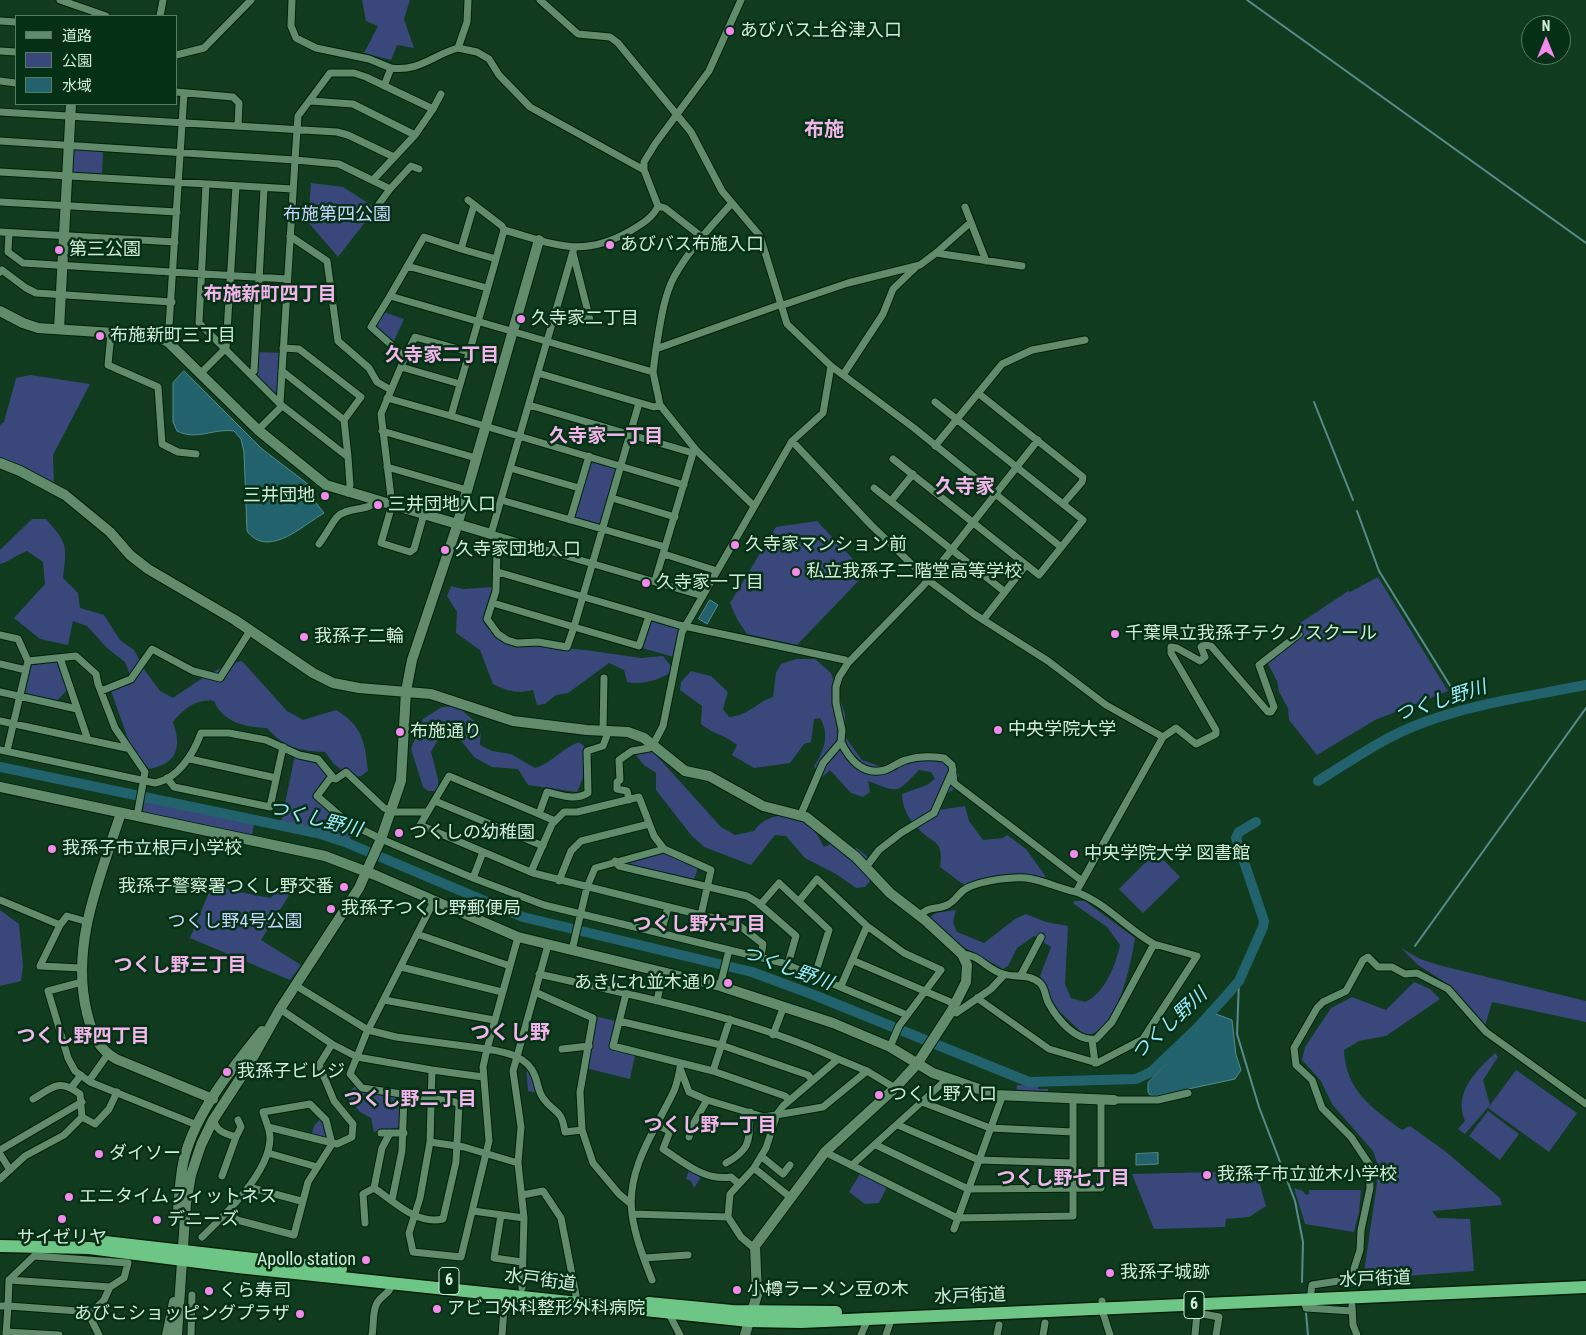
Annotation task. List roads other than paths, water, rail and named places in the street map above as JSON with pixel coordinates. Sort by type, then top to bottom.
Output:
[{"type":"highway","name":"水戸街道","points":[[0,1238],[90,1240],[179,1255],[392,1282],[670,1314],[751,1317],[892,1318],[1102,1305],[1197,1309],[1308,1297],[1586,1279]]},
{"type":"highway","name":"水戸街道","points":[[0,1246],[61,1246],[179,1255],[522,1288],[751,1317],[866,1311],[1102,1305],[1586,1287]]},
{"type":"street","points":[[60,0],[103,15]]},
{"type":"street","points":[[160,15],[163,0]]},
{"type":"street","points":[[178,54],[204,48],[251,0]]},
{"type":"street","points":[[292,0],[291,26],[296,38],[316,48],[369,59],[391,68],[425,64],[458,48],[477,52],[489,59],[499,75],[537,111],[644,170]]},
{"type":"street","points":[[458,48],[467,22],[468,0]]},
{"type":"street","points":[[540,0],[578,34],[583,36],[597,35],[610,37],[618,43],[678,114],[691,132],[722,191],[760,236],[786,324],[831,366],[1061,547]]},
{"type":"street","points":[[658,206],[644,170],[648,155],[709,71],[741,0]]},
{"type":"street","points":[[78,6],[78,15]]},
{"type":"street","points":[[0,20],[15,22]]},
{"type":"street","points":[[0,51],[15,52]]},
{"type":"street","points":[[384,86],[391,68]]},
{"type":"street","points":[[258,430],[281,405],[298,116],[330,73],[354,73],[433,110]]},
{"type":"street","points":[[0,82],[15,82]]},
{"type":"street","points":[[168,342],[181,152],[182,122],[180,93],[233,96],[239,103],[238,126]]},
{"type":"street","points":[[373,180],[415,135],[433,110],[441,94]]},
{"type":"street","points":[[310,101],[353,104],[415,135]]},
{"type":"street","points":[[58,329],[72,105]]},
{"type":"street","points":[[0,112],[182,122],[348,135],[394,157]]},
{"type":"street","points":[[0,141],[339,164],[390,189]]},
{"type":"street","points":[[376,208],[411,166],[419,169]]},
{"type":"street","points":[[0,172],[293,189]]},
{"type":"street","points":[[206,184],[198,323],[226,348],[281,405],[348,456]]},
{"type":"street","points":[[201,373],[226,348],[236,186]]},
{"type":"street","points":[[251,374],[254,371],[264,188]]},
{"type":"street","points":[[468,200],[502,226],[504,230],[574,250],[600,245],[626,233],[653,215],[658,206]]},
{"type":"street","points":[[0,202],[177,212]]},
{"type":"street","points":[[732,203],[702,237],[673,278],[662,315],[654,372],[660,405],[695,451],[754,506]]},
{"type":"street","points":[[461,249],[474,204]]},
{"type":"street","points":[[658,206],[665,208],[702,237]]},
{"type":"street","points":[[965,207],[986,261]]},
{"type":"street","points":[[844,375],[883,314],[893,289],[916,267],[936,253],[971,222]]},
{"type":"street","points":[[451,416],[504,230]]},
{"type":"street","points":[[0,232],[175,242]]},
{"type":"street","points":[[8,233],[8,252],[23,262],[288,279]]},
{"type":"street","points":[[290,236],[327,261],[338,341],[370,368],[377,382],[391,390]]},
{"type":"street","points":[[405,357],[370,327],[424,237],[496,259]]},
{"type":"street","points":[[186,1174],[213,1120],[247,1068],[277,1013],[352,900],[368,872],[381,839],[402,774],[406,691],[412,660],[457,524],[539,240]]},
{"type":"street","points":[[574,250],[501,500],[496,535],[498,572],[493,603],[487,614],[488,623],[498,634],[517,643],[538,642],[568,648],[639,403]]},
{"type":"street","points":[[556,310],[590,320],[574,250]]},
{"type":"street","points":[[936,253],[1022,266]]},
{"type":"street","points":[[407,266],[487,288]]},
{"type":"street","points":[[656,349],[779,305],[848,283],[916,267]]},
{"type":"street","points":[[1,270],[26,288],[36,292],[61,296],[172,302]]},
{"type":"street","points":[[390,296],[654,372]]},
{"type":"street","points":[[0,313],[23,323],[58,329],[157,336],[168,342],[258,430],[322,482],[348,493],[703,596]]},
{"type":"street","points":[[111,333],[108,365],[158,387],[162,444],[178,452],[196,454]]},
{"type":"street","points":[[424,514],[414,549],[410,552],[381,543],[392,505],[380,414],[414,337],[469,352]]},
{"type":"street","points":[[935,446],[997,368],[1015,356],[1036,348],[1085,340]]},
{"type":"street","points":[[283,348],[300,349],[361,397],[344,420],[350,485],[348,493]]},
{"type":"street","points":[[629,800],[627,791],[617,789],[617,782],[620,780],[619,760],[632,751],[653,745],[663,726],[685,626],[792,441],[823,413],[831,366]]},
{"type":"street","points":[[401,367],[460,384]]},
{"type":"street","points":[[282,371],[344,420]]},
{"type":"street","points":[[538,373],[654,407],[660,405]]},
{"type":"street","points":[[978,393],[1083,477],[1082,482],[1063,504]]},
{"type":"street","points":[[387,398],[684,485]]},
{"type":"street","points":[[893,458],[1039,575],[1083,520],[935,402]]},
{"type":"street","points":[[529,405],[695,451]]},
{"type":"street","points":[[382,431],[476,458]]},
{"type":"street","points":[[1038,440],[928,580],[848,663],[839,677],[836,687],[836,703],[842,730],[841,742],[848,758],[861,767],[872,771],[885,770],[904,760],[934,756],[944,758],[951,764],[954,783],[1082,881]]},
{"type":"street","points":[[792,441],[870,525],[928,580],[983,620],[1048,661],[1106,704],[1163,737]]},
{"type":"street","points":[[655,581],[695,451]]},
{"type":"street","points":[[570,520],[589,456]]},
{"type":"street","points":[[0,463],[20,471],[65,495],[104,526],[130,555],[148,569],[250,631],[313,673],[333,683],[359,688],[406,691],[439,696],[513,721],[606,730],[636,735],[653,745],[666,758],[685,771],[709,776],[763,806],[801,814],[866,867],[890,893],[920,916],[962,954],[967,965],[967,976],[954,1007],[925,1053],[895,1088],[825,1152],[754,1248],[757,1295],[745,1335]]},
{"type":"street","points":[[387,467],[467,490]]},
{"type":"street","points":[[510,468],[579,488]]},
{"type":"street","points":[[891,501],[913,474]]},
{"type":"street","points":[[874,488],[1005,592]]},
{"type":"street","points":[[612,498],[674,516]]},
{"type":"street","points":[[501,500],[603,529],[717,570]]},
{"type":"street","points":[[320,544],[337,517],[345,512],[373,506],[377,501]]},
{"type":"street","points":[[983,620],[1026,565]]},
{"type":"street","points":[[498,572],[685,626],[845,660],[848,663]]},
{"type":"street","points":[[493,603],[639,646],[649,616]]},
{"type":"street","points":[[101,691],[131,679],[152,649],[193,671],[220,678],[250,631]]},
{"type":"street","points":[[1076,892],[1163,737],[1176,728],[1196,744],[1216,734],[1216,730],[1171,653],[1171,647],[1200,661],[1205,657],[1201,647],[1203,644],[1211,646],[1268,712],[1272,712],[1274,708],[1259,665],[1299,634]]},
{"type":"street","points":[[0,635],[18,639],[28,661],[14,724],[4,751],[155,783],[168,778],[190,759],[201,733],[229,733],[266,740],[300,755],[318,759],[331,778]]},
{"type":"street","points":[[28,661],[76,656],[96,674],[115,728],[126,748],[145,772],[136,816]]},
{"type":"street","points":[[60,658],[88,740]]},
{"type":"street","points":[[0,664],[26,670]]},
{"type":"street","points":[[539,814],[547,792],[571,797],[581,797],[588,793],[587,751],[603,746],[606,730],[604,678]]},
{"type":"street","points":[[0,692],[77,709]]},
{"type":"street","points":[[0,722],[126,748]]},
{"type":"street","points":[[801,814],[823,764],[841,742]]},
{"type":"street","points":[[168,778],[174,787],[270,807],[283,747]]},
{"type":"street","points":[[190,759],[276,778]]},
{"type":"street","points":[[866,867],[879,850],[901,833],[932,815],[953,770]]},
{"type":"street","points":[[428,812],[391,811],[384,808],[346,772],[336,778],[331,778],[317,796],[347,822],[381,839],[472,878],[544,905],[788,964],[907,1015]]},
{"type":"street","points":[[555,821],[449,776],[420,825],[532,872],[559,881],[736,923],[763,944],[761,958]]},
{"type":"street","points":[[0,787],[313,853],[368,872],[518,937],[720,986],[784,1006],[863,1034],[947,1079],[1002,1097],[1150,1101],[1188,1093]]},
{"type":"street","points":[[532,872],[542,846],[555,821],[564,812],[577,812],[638,797],[654,836],[664,849],[711,870],[701,915]]},
{"type":"street","points":[[435,801],[542,846]]},
{"type":"street","points":[[121,812],[88,922],[82,952],[84,1000],[95,1040],[108,1054],[213,1098]]},
{"type":"street","points":[[559,881],[571,851],[581,841],[649,824]]},
{"type":"street","points":[[572,950],[587,887],[595,868],[664,849]]},
{"type":"street","points":[[472,878],[483,852]]},
{"type":"street","points":[[615,861],[619,866],[747,896],[760,904],[796,936],[788,964]]},
{"type":"street","points":[[920,916],[927,909],[952,903],[964,889],[973,886],[1012,878],[1032,879],[1076,892],[1100,905],[1136,934],[1154,944],[1198,956],[1143,1039],[1095,1063],[1049,1049],[977,998]]},
{"type":"street","points":[[799,901],[817,880],[868,926],[904,953],[941,970],[926,993],[899,1026],[890,1047]]},
{"type":"street","points":[[760,904],[779,883],[829,930],[815,975]]},
{"type":"street","points":[[0,900],[60,925]]},
{"type":"street","points":[[374,1188],[415,1217],[434,1221],[443,1219],[458,1146],[459,1105],[455,1102],[362,1088],[350,1074],[368,1030],[434,901]]},
{"type":"street","points":[[661,933],[668,907]]},
{"type":"street","points":[[82,968],[40,966],[60,925],[67,916],[88,922]]},
{"type":"street","points":[[841,986],[868,926]]},
{"type":"street","points":[[417,934],[510,966]]},
{"type":"street","points":[[432,1070],[430,1142],[425,1176],[415,1217],[408,1233],[413,1252],[461,1257],[487,1154],[489,1127],[483,1077],[486,1049],[518,937]]},
{"type":"street","points":[[1021,975],[1041,937]]},
{"type":"street","points":[[962,954],[969,954],[1004,975],[1021,975],[1038,981],[1043,986],[1048,1004],[1074,1034],[1092,1040],[1096,1039],[1112,1022],[1154,944]]},
{"type":"street","points":[[522,1288],[524,1218],[518,1163],[521,1127],[513,1071],[548,945]]},
{"type":"street","points":[[720,986],[729,950]]},
{"type":"street","points":[[1357,1335],[1352,1308],[1306,1308],[1312,1285],[1352,1281],[1360,1250],[1361,1230],[1370,1188],[1369,1164],[1351,1137],[1322,1108],[1312,1080],[1297,1067],[1294,1048],[1317,1008],[1323,1002],[1346,991],[1359,966],[1368,957],[1378,967],[1392,967],[1405,974],[1417,973],[1448,989],[1486,1032],[1586,1104]]},
{"type":"street","points":[[852,960],[926,993],[954,1007],[956,1012],[996,985],[1004,975]]},
{"type":"street","points":[[401,967],[502,992]]},
{"type":"street","points":[[657,1001],[663,972]]},
{"type":"street","points":[[539,974],[730,1019],[867,1071],[895,1088]]},
{"type":"street","points":[[82,982],[48,991],[68,1058],[75,1071],[89,1081],[197,1125]]},
{"type":"street","points":[[295,984],[358,1026],[368,1030],[396,1037],[486,1049],[516,1057],[527,1063],[536,1076],[542,1096],[562,1114],[565,1132],[582,1130]]},
{"type":"street","points":[[535,992],[593,1018],[580,1092],[582,1130],[593,1163],[619,1194],[631,1204]]},
{"type":"street","points":[[626,994],[613,1046],[681,1066],[713,1071],[785,1096],[790,1100]]},
{"type":"street","points":[[384,1000],[494,1020]]},
{"type":"street","points":[[773,1035],[784,1006]]},
{"type":"street","points":[[277,1013],[357,1057],[483,1077]]},
{"type":"street","points":[[167,1335],[173,1309],[179,1255],[186,1174],[184,1158],[197,1125],[213,1098],[245,1051],[277,1013]]},
{"type":"street","points":[[713,1071],[730,1019]]},
{"type":"street","points":[[619,1021],[721,1045],[808,1075],[812,1080]]},
{"type":"street","points":[[1092,1040],[1095,1063]]},
{"type":"street","points":[[268,1127],[332,1144],[337,1144],[352,1137],[354,1131],[353,1124],[334,1101],[320,1065],[332,1044]]},
{"type":"street","points":[[562,1049],[589,1046]]},
{"type":"street","points":[[89,1081],[108,1054]]},
{"type":"street","points":[[754,1248],[741,1237],[728,1217],[730,1194],[754,1168],[761,1156],[777,1114],[812,1080],[838,1059]]},
{"type":"street","points":[[681,1066],[689,1092],[707,1100],[764,1117],[823,1107],[867,1071]]},
{"type":"street","points":[[652,1280],[635,1233],[631,1204],[635,1176],[647,1142],[675,1091],[681,1066]]},
{"type":"street","points":[[1288,1070],[1297,1067]]},
{"type":"street","points":[[71,1088],[81,1075]]},
{"type":"street","points":[[852,1166],[947,1079]]},
{"type":"street","points":[[0,1179],[25,1156],[64,1135],[82,1117],[80,1094],[71,1088],[58,1084],[33,1099]]},
{"type":"street","points":[[82,1117],[96,1124],[109,1109],[117,1092]]},
{"type":"street","points":[[392,1200],[404,1133],[404,1095]]},
{"type":"street","points":[[954,1229],[1002,1097]]},
{"type":"street","points":[[825,1152],[957,1218],[1073,1216],[1073,1099]]},
{"type":"street","points":[[690,1136],[692,1126],[707,1100]]},
{"type":"street","points":[[876,1145],[968,1189],[1101,1188],[1102,1100]]},
{"type":"street","points":[[10,1170],[0,1152],[82,1102]]},
{"type":"street","points":[[202,1237],[228,1213],[268,1154],[270,1137],[260,1102]]},
{"type":"street","points":[[922,1102],[990,1128],[1073,1132]]},
{"type":"street","points":[[228,1213],[237,1220],[294,1235],[301,1201],[308,1182],[332,1144],[326,1120],[310,1104],[263,1112]]},
{"type":"street","points":[[726,1162],[738,1156],[749,1141],[750,1112]]},
{"type":"street","points":[[213,1120],[216,1129],[236,1136]]},
{"type":"street","points":[[222,1176],[241,1127],[238,1120]]},
{"type":"street","points":[[656,1124],[670,1132],[663,1149],[704,1175],[721,1179],[731,1177],[739,1184]]},
{"type":"street","points":[[898,1125],[979,1160],[1073,1163]]},
{"type":"street","points":[[381,1132],[404,1133]]},
{"type":"street","points":[[374,1188],[382,1148],[390,1133]]},
{"type":"street","points":[[430,1142],[458,1146],[518,1163]]},
{"type":"street","points":[[268,1154],[314,1166]]},
{"type":"street","points":[[761,1156],[783,1174],[790,1168]]},
{"type":"street","points":[[754,1168],[790,1198]]},
{"type":"street","points":[[248,1186],[301,1201]]},
{"type":"street","points":[[365,1223],[363,1194],[374,1188]]},
{"type":"street","points":[[522,1195],[543,1191],[561,1218],[576,1295]]},
{"type":"street","points":[[473,1211],[524,1218]]},
{"type":"street","points":[[632,1214],[728,1217]]},
{"type":"street","points":[[501,1215],[494,1258],[522,1262]]},
{"type":"street","points":[[177,1335],[179,1255]]},
{"type":"street","points":[[644,1258],[688,1255]]},
{"type":"street","points":[[59,1335],[6,1333],[4,1306],[9,1280],[34,1256],[128,1263],[124,1278],[110,1287],[104,1300],[92,1312],[91,1319],[99,1335]]},
{"type":"street","points":[[9,1280],[110,1287]]},
{"type":"street","points":[[372,1335],[375,1307],[380,1298],[389,1292],[392,1282]]},
{"type":"street","points":[[191,1335],[192,1294]]},
{"type":"street","points":[[502,1335],[504,1295]]},
{"type":"street","points":[[1102,1305],[1110,1335]]},
{"type":"street","points":[[4,1306],[92,1312]]},
{"type":"street","points":[[1195,1335],[1197,1309],[1219,1317],[1216,1335]]},
{"type":"street","points":[[670,1314],[680,1335]]},
{"type":"street","points":[[861,1335],[868,1318]]},
{"type":"street","points":[[886,1335],[892,1318]]},
{"type":"street","points":[[1043,1335],[1045,1323]]},
{"type":"street","points":[[997,1335],[999,1325]]},
{"type":"water","points":[[184,371],[262,449],[313,488],[312,498],[324,513],[296,532],[275,541],[265,542],[255,539],[247,531],[244,452],[241,439],[234,431],[219,431],[198,435],[184,434],[177,431],[173,422],[173,383]]},
{"type":"water","points":[[710,600],[718,605],[707,624],[699,619]]},
{"type":"water","points":[[1216,1014],[1232,1020],[1236,1055],[1241,1070],[1235,1079],[1155,1096],[1150,1095],[1148,1083]]},
{"type":"water","points":[[1158,1153],[1158,1164],[1136,1165],[1136,1154]]},
{"type":"waterway","points":[[1247,0],[1586,243]]},
{"type":"waterway","points":[[1314,402],[1353,500]]},
{"type":"waterway","points":[[1357,511],[1379,571],[1454,692]]},
{"type":"waterway","name":"つくし野川","points":[[1318,781],[1381,742],[1422,723],[1483,705],[1586,685]]},
{"type":"waterway","points":[[1415,946],[1586,708]]},
{"type":"waterway","name":"つくし野川","points":[[0,767],[317,833],[345,842],[523,917],[752,972],[814,995],[1029,1082],[1136,1079],[1151,1072],[1197,1028],[1227,995],[1239,981],[1263,927],[1264,921],[1236,838],[1239,832],[1256,822]]},
{"type":"waterway","points":[[1239,981],[1237,1034],[1259,1107],[1295,1201],[1303,1242],[1302,1282]]},
{"type":"waterway","points":[[1306,1313],[1308,1335]]},
{"type":"place","name":"あびバス土谷津入口","points":[[730,31]]},
{"type":"place","name":"あびバス布施入口","points":[[610,245]]},
{"type":"place","name":"第三公園","points":[[59,250]]},
{"type":"place","name":"久寺家二丁目","points":[[521,319]]},
{"type":"place","name":"布施新町三丁目","points":[[100,336]]},
{"type":"place","name":"三井団地","points":[[325,496]]},
{"type":"place","name":"三井団地入口","points":[[378,505]]},
{"type":"place","name":"久寺家マンション前","points":[[735,545]]},
{"type":"place","name":"久寺家団地入口","points":[[445,550]]},
{"type":"place","name":"私立我孫子二階堂高等学校","points":[[796,572]]},
{"type":"place","name":"久寺家一丁目","points":[[646,583]]},
{"type":"place","name":"千葉県立我孫子テクノスクール","points":[[1115,634]]},
{"type":"place","name":"我孫子二輪","points":[[304,637]]},
{"type":"place","name":"中央学院大学","points":[[998,730]]},
{"type":"place","name":"布施通り","points":[[400,732]]},
{"type":"place","name":"つくしの幼稚園","points":[[399,833]]},
{"type":"place","name":"我孫子市立根戸小学校","points":[[52,849]]},
{"type":"place","name":"中央学院大学 図書館","points":[[1074,854]]},
{"type":"place","name":"我孫子警察署つくし野交番","points":[[344,887]]},
{"type":"place","name":"我孫子つくし野郵便局","points":[[331,909]]},
{"type":"place","name":"あきにれ並木通り","points":[[728,983]]},
{"type":"place","name":"我孫子ビレジ","points":[[227,1072]]},
{"type":"place","name":"つくし野入口","points":[[879,1095]]},
{"type":"place","name":"ダイソー","points":[[99,1154]]},
{"type":"place","name":"我孫子市立並木小学校","points":[[1207,1175]]},
{"type":"place","name":"エニタイムフィットネス","points":[[69,1197]]},
{"type":"place","name":"サイゼリヤ","points":[[62,1219]]},
{"type":"place","name":"デニーズ","points":[[157,1220]]},
{"type":"place","name":"Apollo station","points":[[366,1260]]},
{"type":"place","name":"我孫子城跡","points":[[1110,1273]]},
{"type":"place","name":"小樽ラーメン豆の木","points":[[737,1290]]},
{"type":"place","name":"くら寿司","points":[[209,1291]]},
{"type":"place","name":"アビコ外科整形外科病院","points":[[437,1309]]},
{"type":"place","name":"あびこショッピングプラザ","points":[[300,1314]]},
{"type":"district","name":"布施","points":[[824,131]]},
{"type":"district","name":"布施新町四丁目","points":[[270,295]]},
{"type":"district","name":"久寺家二丁目","points":[[442,356]]},
{"type":"district","name":"久寺家一丁目","points":[[606,437]]},
{"type":"district","name":"久寺家","points":[[965,488]]},
{"type":"district","name":"つくし野六丁目","points":[[699,925]]},
{"type":"district","name":"つくし野三丁目","points":[[180,966]]},
{"type":"district","name":"つくし野","points":[[510,1034]]},
{"type":"district","name":"つくし野四丁目","points":[[83,1037]]},
{"type":"district","name":"つくし野二丁目","points":[[410,1100]]},
{"type":"district","name":"つくし野一丁目","points":[[710,1126]]},
{"type":"district","name":"つくし野七丁目","points":[[1063,1179]]},
{"type":"park label","name":"布施第四公園","points":[[337,215]]},
{"type":"park label","name":"つくし野4号公園","points":[[235,922]]}]
